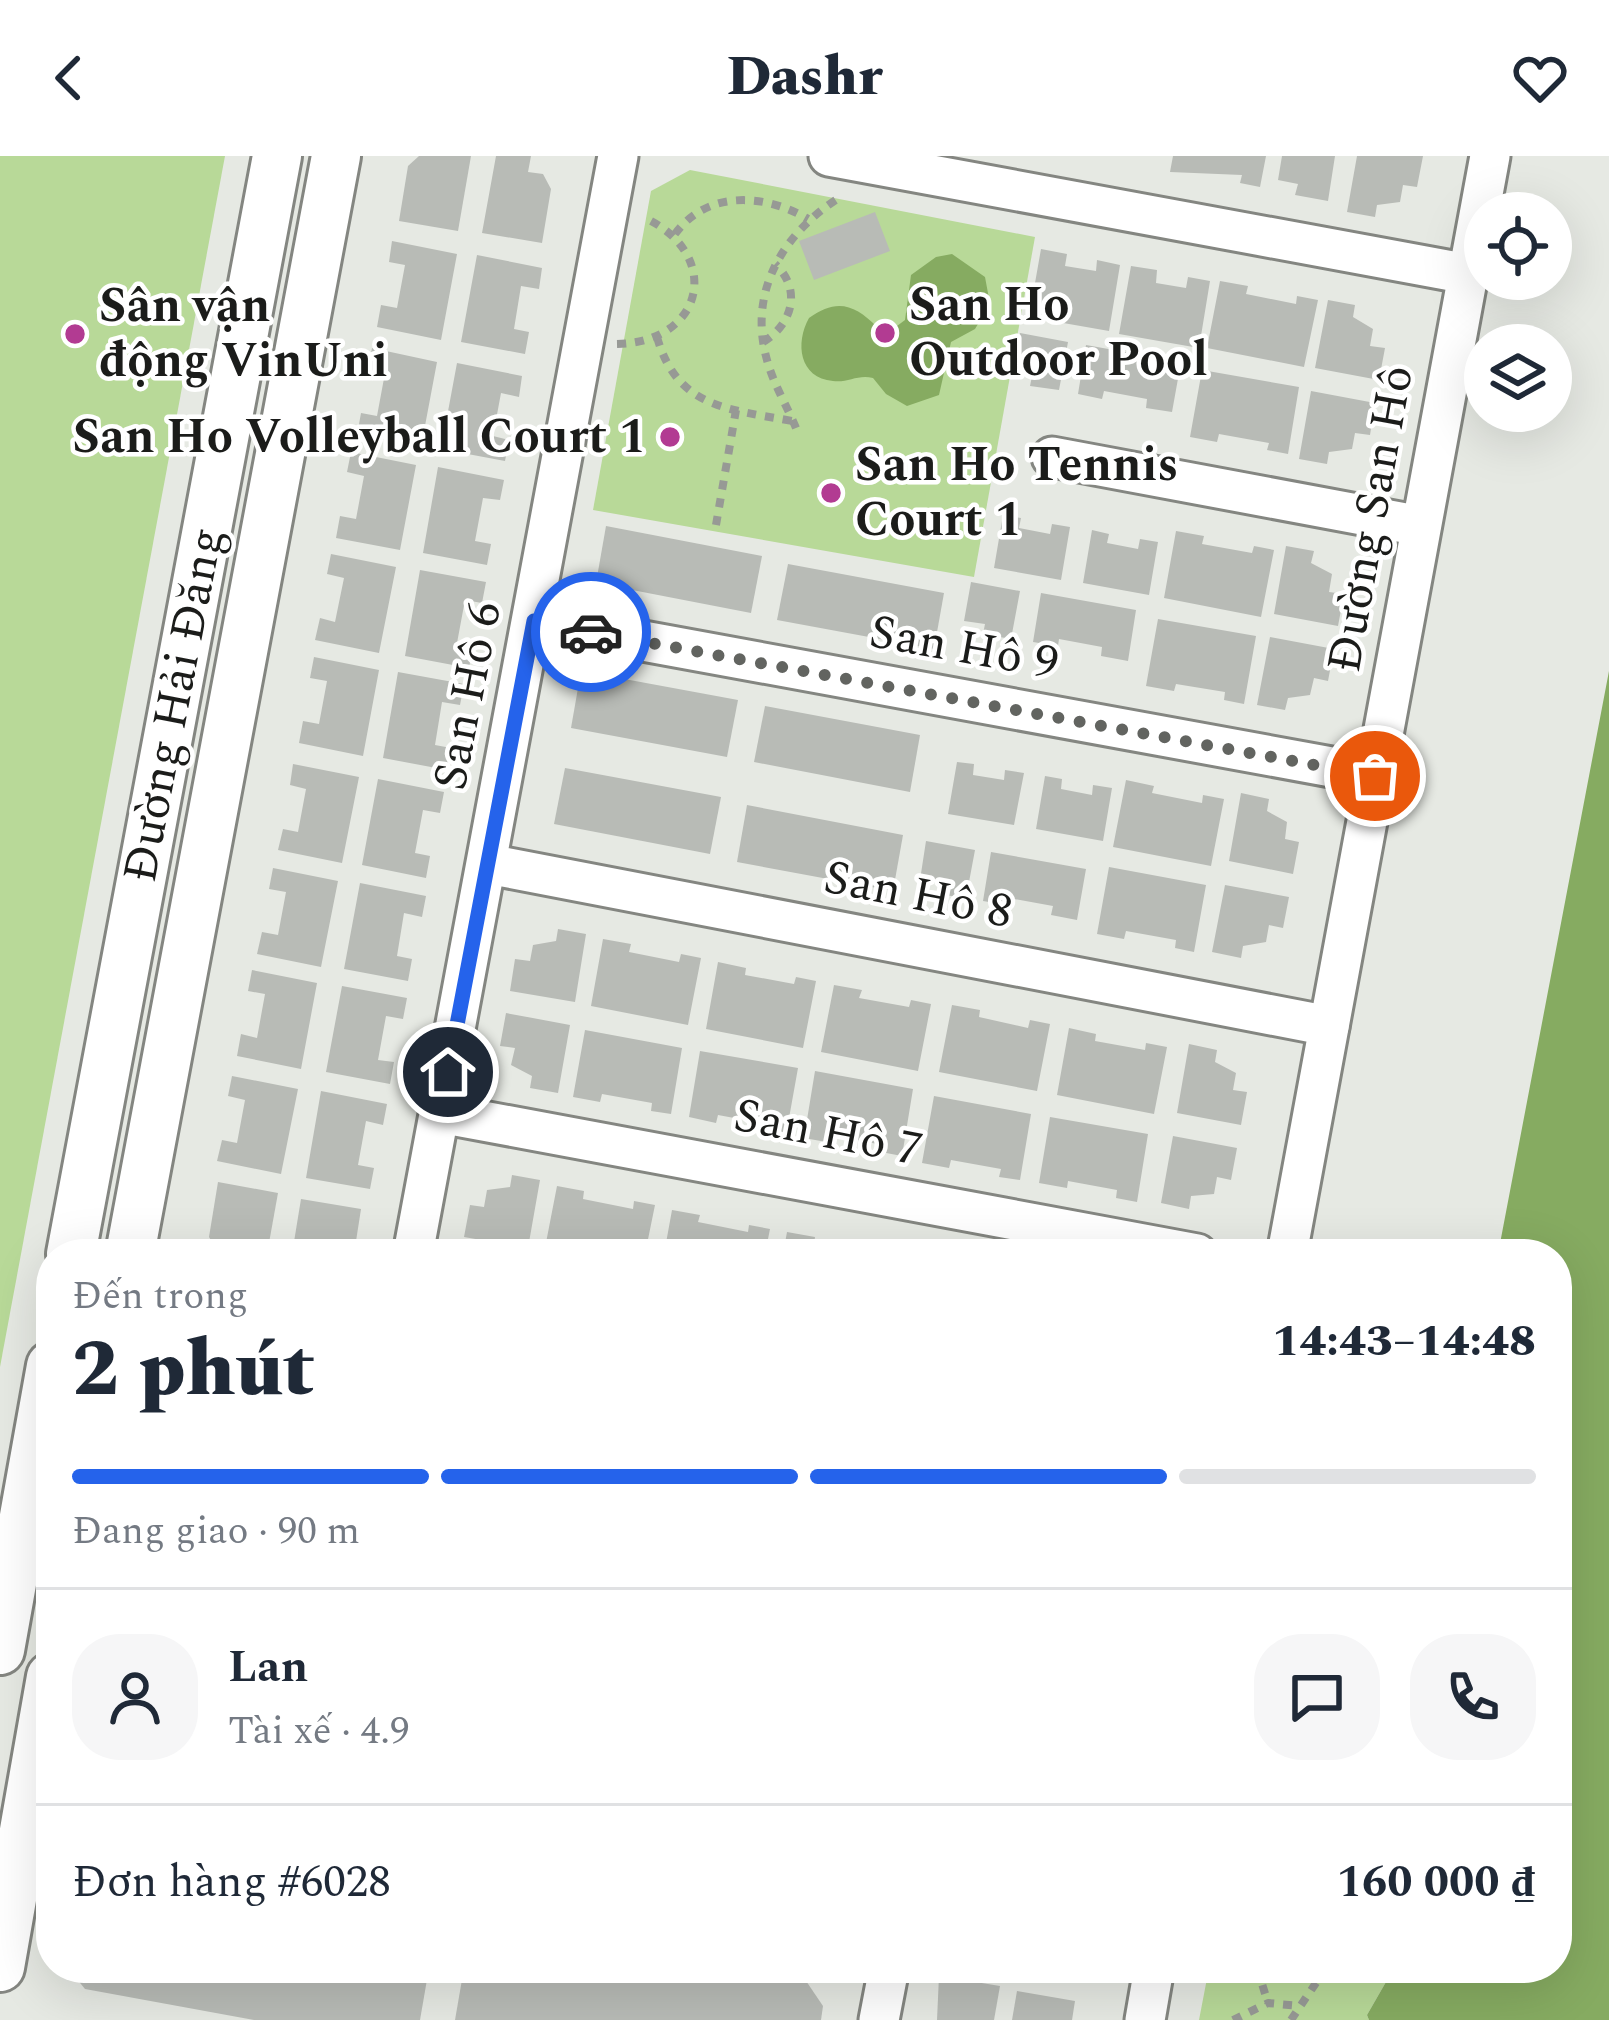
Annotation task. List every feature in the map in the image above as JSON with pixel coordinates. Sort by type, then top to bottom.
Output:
[{"type":"street","name":"Đường Hải Đăng","points":[[74,1239],[277,156]]},
{"type":"street","name":"Đường Hải Đăng","points":[[133,1239],[336,156]]},
{"type":"street","name":"San Hô 6","points":[[416,1239],[618,156]]},
{"type":"street","points":[[829,156],[1464,273]]},
{"type":"street","name":"Đường San Hô","points":[[1483,192],[1490,156]]},
{"type":"street","name":"Đường San Hô","points":[[1290,1239],[1464,295]]},
{"type":"street","points":[[1052,457],[1421,526]]},
{"type":"street","name":"San Hô 9","points":[[534,621],[1375,776]]},
{"type":"street","name":"San Hô 8","points":[[488,865],[1329,1026]]},
{"type":"street","name":"San Hô 7","points":[[440,1113],[1116,1239]]},
{"type":"street","points":[[0,1650],[36,1450]]},
{"type":"street","points":[[0,1967],[36,1805]]},
{"type":"street","points":[[879,2020],[886,1983]]},
{"type":"street","points":[[1144,2020],[1151,1983]]},
{"type":"path","points":[[657,337],[671,374],[684,389],[736,410],[794,425],[763,342],[762,314],[775,263],[808,219],[853,189]]},
{"type":"path","points":[[675,235],[704,210],[746,199],[770,200],[808,219]]},
{"type":"path","points":[[612,344],[657,337],[688,313],[694,292],[693,268],[675,235],[636,214]]},
{"type":"path","points":[[763,342],[775,335],[791,309],[789,282],[775,263]]},
{"type":"path","points":[[716,525],[736,410]]},
{"type":"path","points":[[1262,1983],[1268,2003]]},
{"type":"path","points":[[1291,2020],[1316,1983]]},
{"type":"path","points":[[1233,2020],[1268,2003],[1300,2006]]},
{"type":"shaded area","points":[[0,156],[225,156],[0,1367]]},
{"type":"shaded area","points":[[690,170],[1035,237],[974,577],[593,510],[651,191]]},
{"type":"shaded area","name":"San Ho Outdoor Pool","points":[[952,254],[985,277],[990,304],[975,329],[951,342],[939,395],[907,406],[886,394],[873,378],[833,381],[807,366],[801,348],[809,318],[845,306],[877,327],[897,326],[905,320],[911,275],[936,257]]},
{"type":"shaded area","points":[[1609,671],[1609,2020],[1369,2020],[1367,2015],[1385,1983],[1572,1983],[1572,1239],[1501,1239]]},
{"type":"shaded area","points":[[1206,1983],[1385,1983],[1367,2015],[1369,2020],[1199,2020]]},
{"type":"building","points":[[419,156],[471,156],[458,231],[399,221],[408,166]]},
{"type":"building","points":[[496,156],[531,156],[528,172],[543,174],[551,189],[542,243],[482,233]]},
{"type":"building","points":[[1173,156],[1266,156],[1260,187],[1240,183],[1242,175],[1170,172]]},
{"type":"building","points":[[1282,156],[1335,156],[1328,201],[1295,195],[1298,184],[1278,180]]},
{"type":"building","points":[[1357,156],[1423,156],[1417,187],[1403,185],[1400,202],[1377,205],[1375,217],[1347,212]]},
{"type":"building","points":[[875,212],[890,251],[814,280],[799,241]]},
{"type":"building","points":[[392,241],[457,254],[441,340],[377,327],[381,305],[397,308],[405,265],[389,262]]},
{"type":"building","points":[[1041,249],[1067,254],[1065,266],[1096,271],[1097,260],[1120,265],[1109,331],[1029,317]]},
{"type":"building","points":[[477,255],[542,268],[539,289],[521,286],[514,329],[529,332],[525,354],[461,342]]},
{"type":"building","points":[[1131,266],[1157,270],[1156,283],[1186,288],[1188,277],[1210,281],[1199,348],[1119,334]]},
{"type":"building","points":[[1220,281],[1248,286],[1246,294],[1296,304],[1297,296],[1318,300],[1304,367],[1207,348]]},
{"type":"building","points":[[1328,300],[1355,305],[1353,317],[1373,329],[1370,346],[1385,348],[1379,380],[1315,368]]},
{"type":"building","points":[[1020,333],[1068,342],[1059,390],[1030,386],[1032,376],[1013,372]]},
{"type":"building","points":[[1086,345],[1181,362],[1172,412],[1146,408],[1147,399],[1104,391],[1102,399],[1078,394]]},
{"type":"building","points":[[372,348],[437,362],[421,447],[357,435],[361,413],[377,416],[385,373],[368,369]]},
{"type":"building","points":[[457,363],[522,376],[519,397],[501,393],[493,436],[509,440],[505,461],[441,449]]},
{"type":"building","points":[[1202,370],[1299,387],[1288,454],[1267,450],[1269,443],[1219,434],[1217,442],[1190,437]]},
{"type":"building","points":[[1311,391],[1375,403],[1370,435],[1355,433],[1352,449],[1329,452],[1327,464],[1299,459]]},
{"type":"building","points":[[351,452],[416,465],[400,550],[336,538],[340,516],[356,519],[364,476],[347,472]]},
{"type":"building","points":[[438,467],[504,480],[500,500],[483,498],[475,541],[491,544],[487,565],[423,553]]},
{"type":"building","points":[[1003,515],[1021,518],[1019,528],[1050,534],[1052,524],[1070,527],[1061,580],[994,568]]},
{"type":"building","points":[[606,526],[762,556],[751,613],[596,583]]},
{"type":"building","points":[[1092,530],[1109,534],[1107,543],[1138,549],[1140,539],[1158,542],[1149,595],[1083,583]]},
{"type":"building","points":[[1176,531],[1204,536],[1202,544],[1252,553],[1254,546],[1274,550],[1261,617],[1164,598]]},
{"type":"building","points":[[1286,546],[1314,551],[1311,563],[1332,574],[1329,592],[1344,594],[1338,626],[1274,614]]},
{"type":"building","points":[[331,554],[396,567],[379,653],[315,640],[320,618],[335,622],[344,578],[327,574]]},
{"type":"building","points":[[788,564],[944,593],[934,649],[777,620]]},
{"type":"building","points":[[420,570],[486,582],[482,603],[465,600],[457,643],[473,646],[469,668],[405,656]]},
{"type":"building","points":[[971,582],[1020,591],[1011,639],[983,634],[985,624],[964,621]]},
{"type":"building","points":[[1041,593],[1136,610],[1128,661],[1101,656],[1102,647],[1059,639],[1058,646],[1033,642]]},
{"type":"building","points":[[1158,619],[1256,636],[1244,704],[1224,700],[1225,692],[1176,684],[1174,691],[1146,686]]},
{"type":"building","points":[[1270,637],[1334,649],[1328,681],[1314,678],[1310,695],[1288,698],[1285,710],[1257,705]]},
{"type":"building","points":[[314,657],[379,670],[363,756],[299,743],[303,721],[319,724],[327,681],[310,678]]},
{"type":"building","points":[[581,671],[738,700],[727,757],[571,728]]},
{"type":"building","points":[[398,672],[464,684],[460,705],[442,702],[435,745],[451,748],[447,770],[383,758]]},
{"type":"building","points":[[765,706],[920,735],[910,792],[754,762]]},
{"type":"building","points":[[957,762],[974,764],[973,775],[1004,780],[1005,770],[1024,773],[1014,825],[948,814]]},
{"type":"building","points":[[293,764],[359,777],[342,863],[278,850],[283,829],[298,832],[306,789],[290,785]]},
{"type":"building","points":[[565,768],[721,797],[710,854],[554,824]]},
{"type":"building","points":[[1045,776],[1062,779],[1061,789],[1092,795],[1093,785],[1112,788],[1103,841],[1036,829]]},
{"type":"building","points":[[378,779],[444,792],[440,813],[423,810],[415,853],[430,856],[426,878],[362,865]]},
{"type":"building","points":[[1126,780],[1154,786],[1152,793],[1202,803],[1203,795],[1224,799],[1211,866],[1113,847]]},
{"type":"building","points":[[1241,793],[1269,799],[1267,811],[1287,822],[1285,839],[1299,842],[1293,874],[1229,861]]},
{"type":"building","points":[[747,805],[903,835],[893,891],[737,862]]},
{"type":"building","points":[[926,841],[975,850],[966,898],[937,894],[939,884],[920,880]]},
{"type":"building","points":[[991,852],[1086,869],[1077,920],[1051,915],[1053,906],[1009,898],[1007,905],[983,901]]},
{"type":"building","points":[[1109,867],[1206,885],[1194,952],[1175,948],[1176,940],[1126,931],[1124,939],[1097,934]]},
{"type":"building","points":[[273,868],[338,881],[321,967],[257,954],[262,932],[278,935],[286,892],[269,889]]},
{"type":"building","points":[[360,883],[426,896],[422,917],[404,913],[397,956],[412,959],[408,981],[344,969]]},
{"type":"building","points":[[1225,885],[1289,897],[1283,928],[1269,925],[1266,942],[1243,946],[1241,958],[1212,952]]},
{"type":"building","points":[[558,929],[586,934],[575,1002],[510,991],[515,959],[530,961],[533,945],[556,941]]},
{"type":"building","points":[[603,939],[631,944],[629,952],[679,962],[681,954],[701,958],[688,1025],[591,1006]]},
{"type":"building","points":[[718,962],[746,968],[745,975],[794,984],[796,977],[816,981],[803,1048],[706,1029]]},
{"type":"building","points":[[252,970],[317,983],[301,1069],[237,1056],[241,1034],[257,1038],[265,994],[248,991]]},
{"type":"building","points":[[834,985],[862,990],[859,998],[909,1007],[911,1000],[931,1004],[918,1071],[821,1052]]},
{"type":"building","points":[[342,986],[407,998],[403,1019],[386,1016],[378,1060],[394,1062],[390,1084],[326,1072]]},
{"type":"building","points":[[952,1005],[980,1010],[979,1017],[1028,1028],[1030,1020],[1050,1024],[1037,1091],[939,1072]]},
{"type":"building","points":[[506,1013],[570,1025],[558,1093],[530,1088],[532,1076],[511,1065],[515,1048],[500,1046]]},
{"type":"building","points":[[1069,1028],[1096,1034],[1095,1041],[1145,1050],[1146,1043],[1167,1047],[1154,1114],[1057,1095]]},
{"type":"building","points":[[585,1030],[682,1048],[671,1114],[651,1111],[652,1103],[602,1094],[600,1102],[573,1097]]},
{"type":"building","points":[[1189,1044],[1217,1050],[1215,1062],[1236,1073],[1233,1090],[1247,1092],[1241,1125],[1177,1113]]},
{"type":"building","points":[[700,1051],[798,1068],[786,1135],[766,1132],[767,1124],[718,1115],[716,1123],[689,1117]]},
{"type":"building","points":[[815,1071],[913,1089],[902,1156],[881,1152],[882,1145],[833,1135],[832,1143],[804,1138]]},
{"type":"building","points":[[232,1076],[298,1089],[281,1174],[217,1161],[222,1140],[237,1143],[245,1100],[228,1096]]},
{"type":"building","points":[[321,1091],[387,1104],[383,1125],[366,1121],[358,1165],[374,1168],[370,1189],[306,1178]]},
{"type":"building","points":[[934,1096],[1031,1114],[1020,1180],[999,1177],[1001,1169],[951,1160],[949,1168],[922,1163]]},
{"type":"building","points":[[1050,1117],[1148,1134],[1137,1202],[1116,1198],[1117,1190],[1068,1181],[1067,1188],[1039,1183]]},
{"type":"building","points":[[1173,1136],[1237,1148],[1231,1180],[1217,1177],[1214,1194],[1191,1196],[1189,1209],[1161,1203]]},
{"type":"building","points":[[512,1175],[540,1180],[530,1239],[464,1237],[470,1205],[484,1207],[487,1190],[510,1187]]},
{"type":"building","points":[[218,1182],[278,1193],[270,1239],[209,1237]]},
{"type":"building","points":[[557,1186],[584,1191],[583,1199],[633,1209],[634,1201],[655,1205],[648,1239],[547,1239]]},
{"type":"building","points":[[301,1199],[361,1209],[356,1239],[294,1239]]},
{"type":"building","points":[[672,1210],[700,1215],[698,1222],[748,1232],[749,1225],[770,1229],[768,1239],[667,1239]]},
{"type":"building","points":[[787,1232],[815,1237],[815,1239],[786,1239]]},
{"type":"building","points":[[80,1983],[426,1983],[420,2020],[254,2020],[85,1989]]},
{"type":"building","points":[[461,1983],[807,1983],[823,2006],[821,2020],[455,2020]]},
{"type":"building","points":[[939,1983],[1000,1986],[994,2020],[937,2020]]},
{"type":"building","points":[[1017,1991],[1075,2001],[1072,2020],[1012,2020]]},
{"type":"way so far","points":[[591,632],[1375,776]]},
{"type":"place","name":"San Ho Outdoor Pool","points":[[885,333]]},
{"type":"place","name":"Sân vận động VinUni","points":[[75,334]]},
{"type":"place","name":"San Ho Volleyball Court 1","points":[[670,437]]},
{"type":"place","name":"San Ho Tennis Court 1","points":[[831,493]]},
{"type":"route","points":[[448,1072],[534,621],[591,632]]}]
